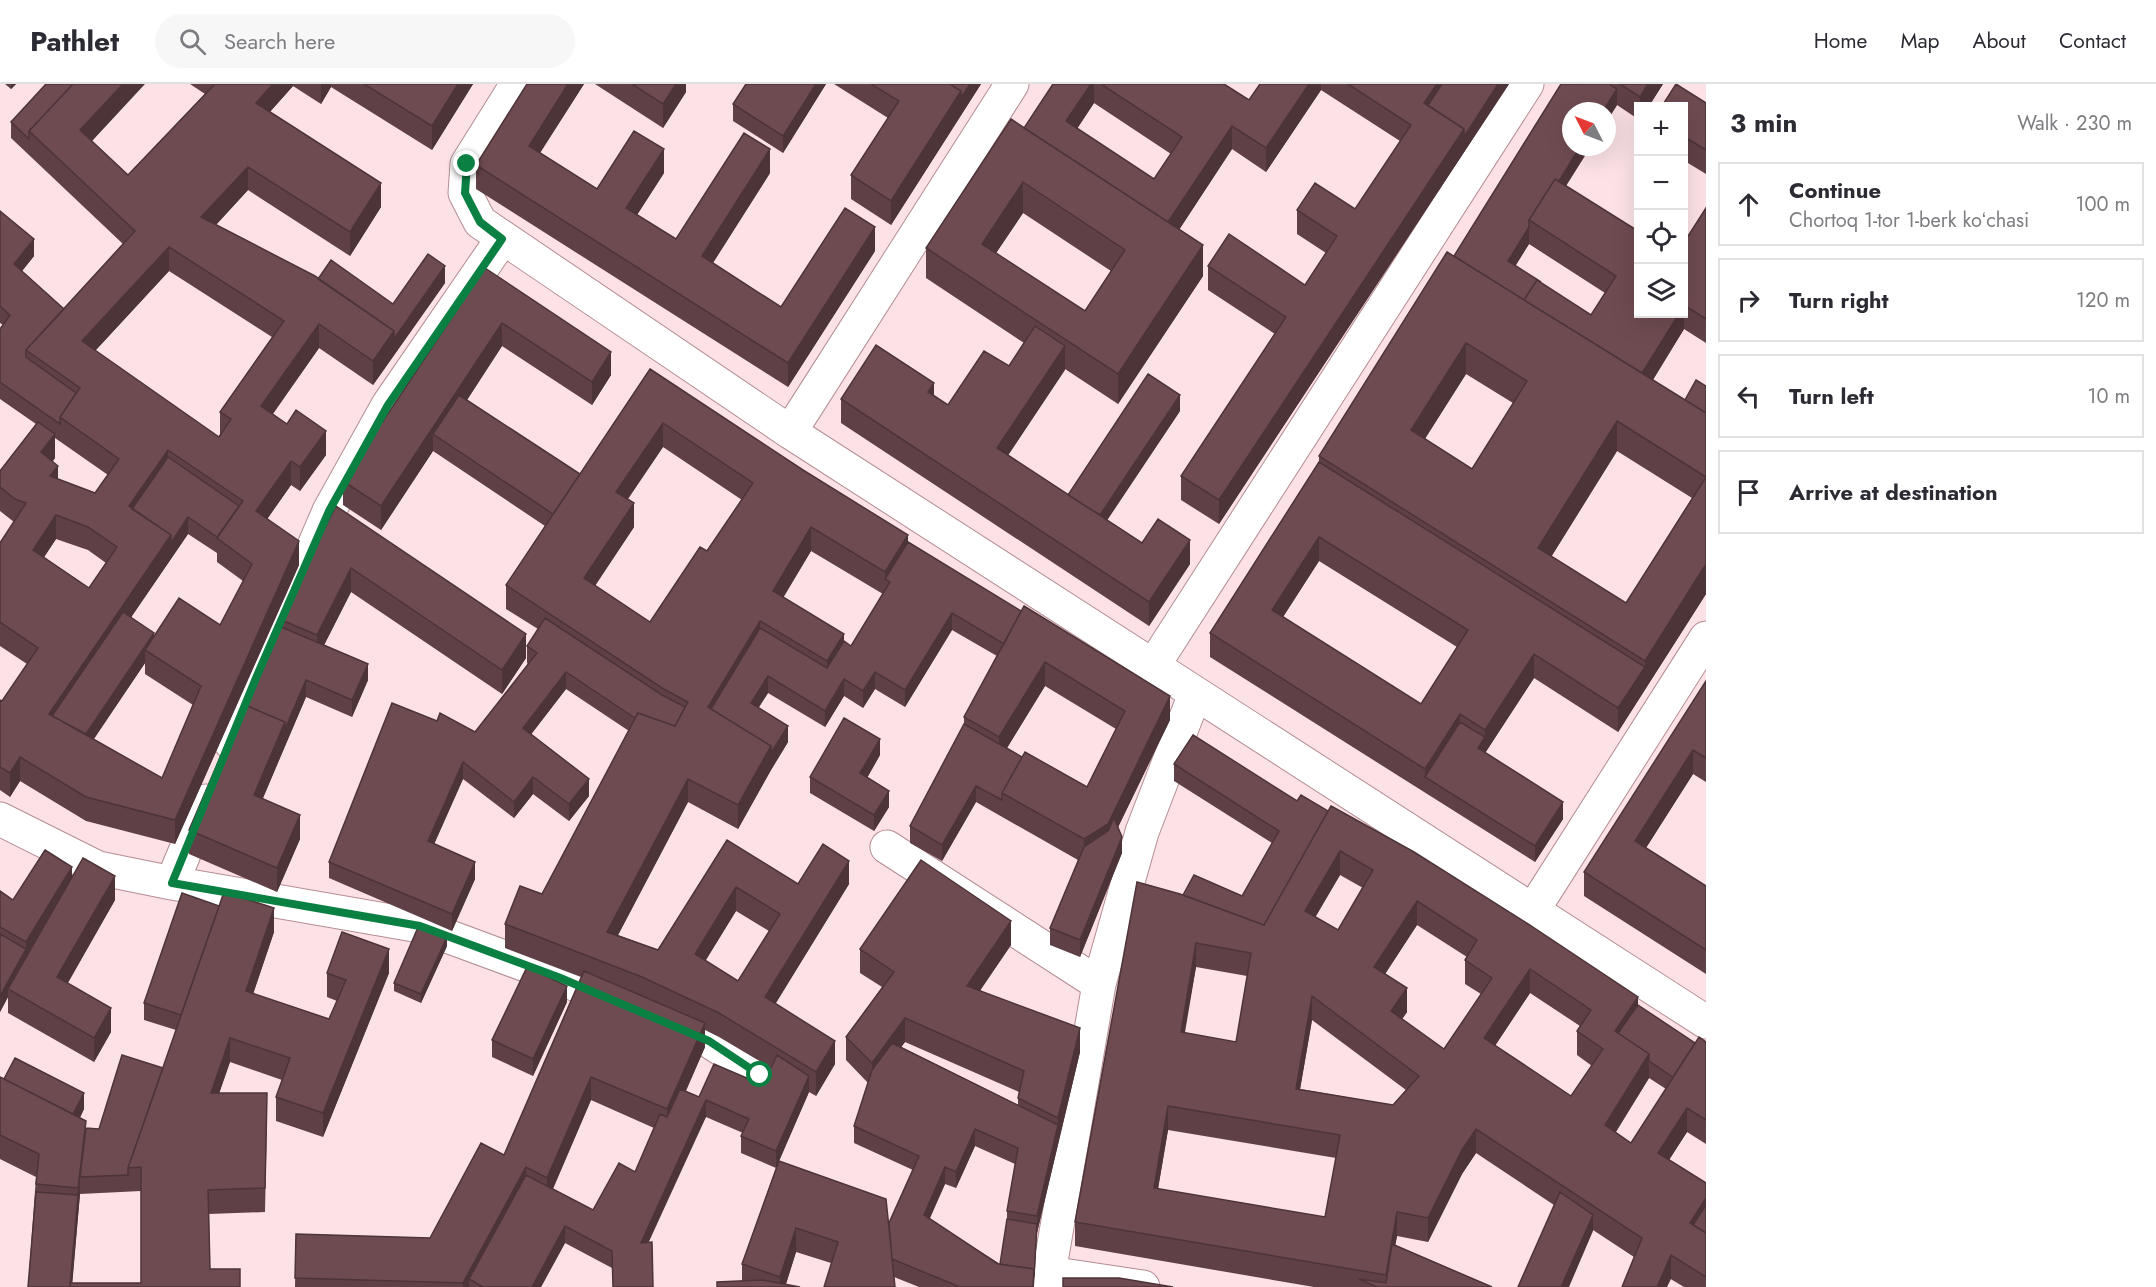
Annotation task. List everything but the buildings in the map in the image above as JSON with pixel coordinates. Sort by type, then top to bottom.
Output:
[{"type":"street","points":[[517,84],[467,164],[465,193],[480,222],[790,432],[1706,1022]]},
{"type":"street","points":[[790,432],[1012,84]]},
{"type":"street","points":[[1152,666],[1527,84]]},
{"type":"street","points":[[172,883],[219,770],[339,518],[388,405],[502,239]]},
{"type":"street","points":[[1533,910],[1706,638]]},
{"type":"street","points":[[1143,1287],[1048,1280],[1099,984],[1143,832],[1195,694]]},
{"type":"street","points":[[0,819],[99,868],[420,926],[558,977],[709,1041],[760,1075]]},
{"type":"street","points":[[887,847],[1099,984]]},
{"type":"route","points":[[467,164],[465,193],[480,222],[502,239],[388,405],[329,511],[256,678],[172,883],[420,926],[558,977],[709,1041],[760,1075]]}]
